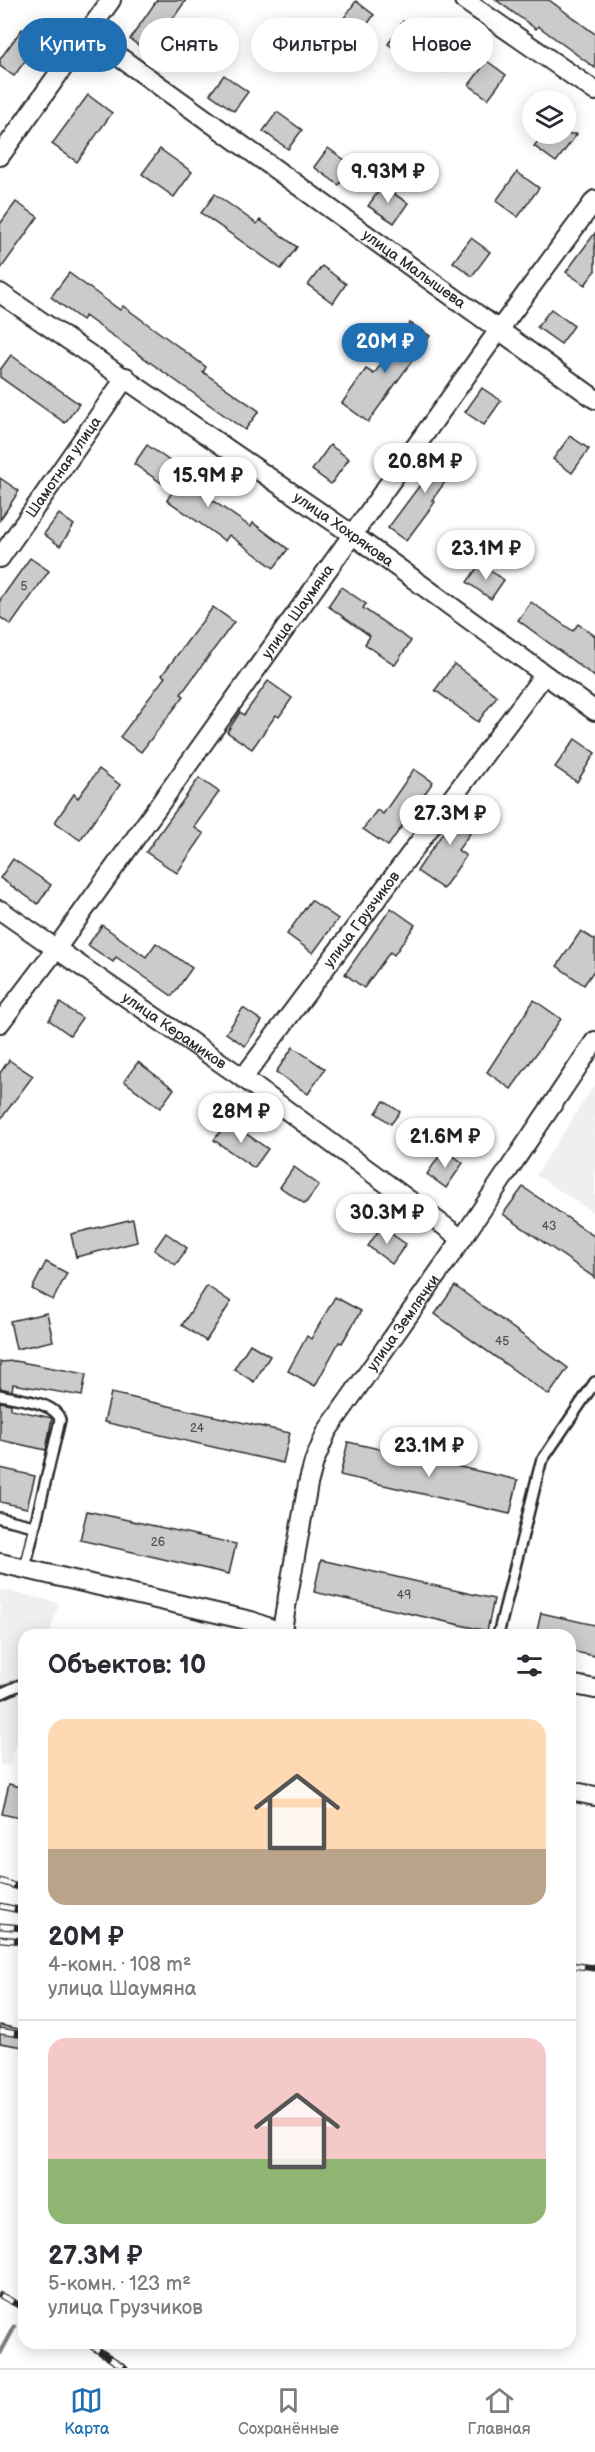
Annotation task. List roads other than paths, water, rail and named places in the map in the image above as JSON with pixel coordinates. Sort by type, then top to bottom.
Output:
[{"type":"street","points":[[97,18],[111,0]]},
{"type":"street","points":[[464,0],[595,91]]},
{"type":"street","name":"улица Малышева","points":[[127,62],[595,399]]},
{"type":"street","points":[[0,156],[59,72]]},
{"type":"street","name":"улица Шаумяна","points":[[0,1023],[56,949],[499,330],[595,200]]},
{"type":"street","name":"улица Хохрякова","points":[[0,292],[353,535],[595,711]]},
{"type":"street","name":"Шамотная улица","points":[[0,558],[126,377]]},
{"type":"street","name":"улица Грузчиков","points":[[243,1078],[544,675]]},
{"type":"street","name":"улица Керамиков","points":[[0,910],[243,1078],[462,1239]]},
{"type":"street","name":"улица Землячки","points":[[284,1629],[308,1484],[327,1431],[462,1239],[595,1041]]},
{"type":"street","points":[[0,1563],[251,1622],[268,1629]]},
{"type":"street","points":[[576,1685],[595,1689]]},
{"type":"street","points":[[576,1792],[595,1796]]},
{"type":"lane","points":[[499,1629],[541,1462],[595,1382]]},
{"type":"lane","points":[[0,1395],[50,1407],[59,1414],[60,1420],[25,1568]]},
{"type":"lane","points":[[0,1518],[34,1526]]},
{"type":"lane","points":[[0,1694],[18,1686]]},
{"type":"waterway","points":[[0,2353],[14,2327]]},
{"type":"railway","points":[[0,1881],[18,1887]]},
{"type":"railway","points":[[0,1906],[18,1910]]},
{"type":"railway","points":[[0,1926],[18,1928]]},
{"type":"railway","points":[[0,1939],[18,1940]]},
{"type":"railway","points":[[576,1966],[595,1968]]},
{"type":"railway","points":[[0,2031],[18,2034]]},
{"type":"railway","points":[[0,2295],[18,2305]]},
{"type":"railway","points":[[96,2349],[125,2368]]}]
